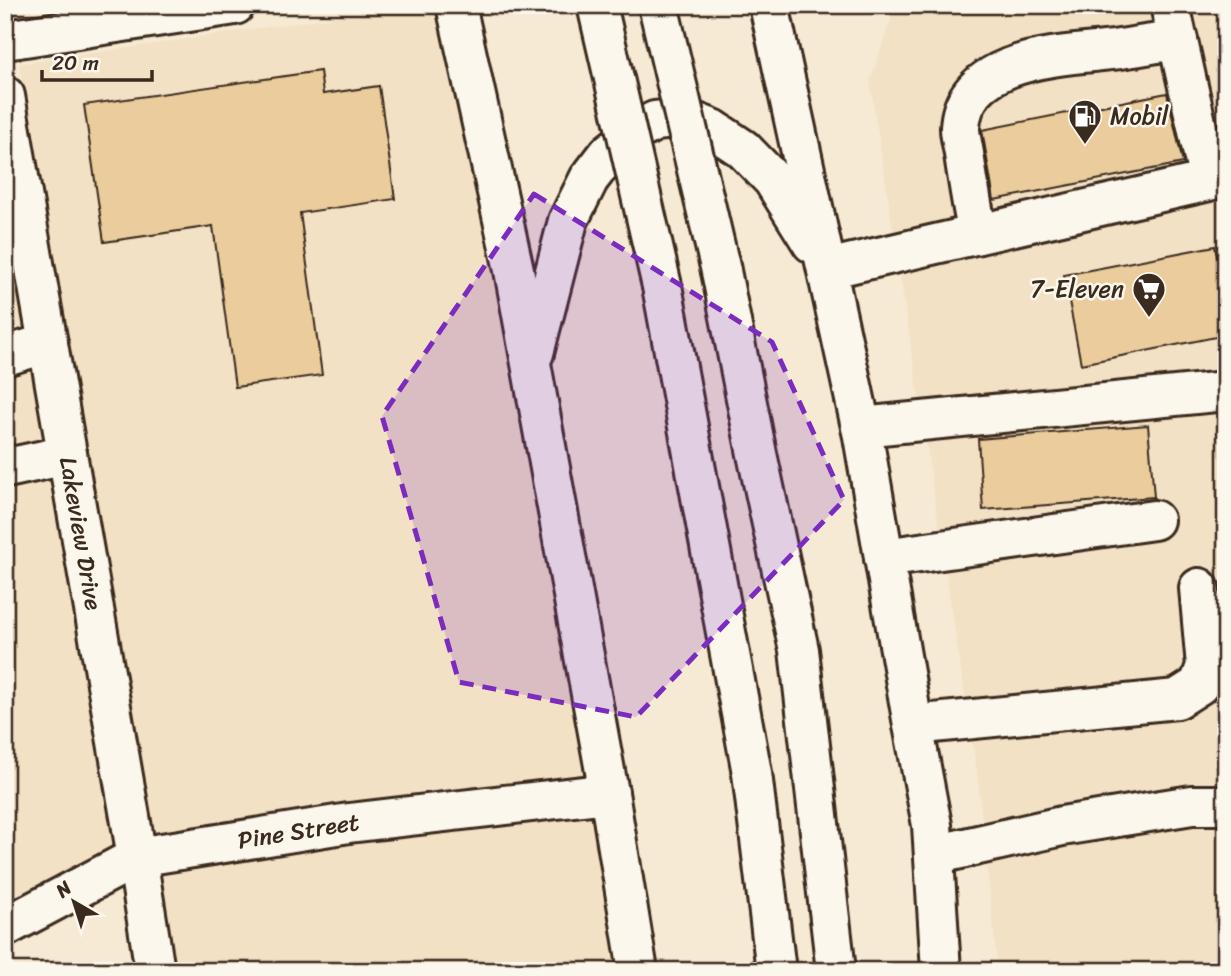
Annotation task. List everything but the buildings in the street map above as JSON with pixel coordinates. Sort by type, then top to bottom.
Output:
[{"type":"main road","points":[[5,40],[234,5]]},
{"type":"main road","points":[[456,5],[514,270],[609,793],[638,971]]},
{"type":"main road","points":[[597,5],[662,286],[752,773],[776,971]]},
{"type":"main road","points":[[658,5],[721,271],[799,650],[836,971]]},
{"type":"main road","points":[[769,5],[861,427],[932,825],[941,971]]},
{"type":"main road","points":[[827,269],[978,234],[1220,187],[1174,23],[1116,50],[1067,54],[1013,65],[988,78],[972,92],[960,127],[969,195],[978,234]]},
{"type":"main road","name":"Lakeview Drive","points":[[5,96],[10,155],[48,343],[155,971]]},
{"type":"main road","points":[[531,363],[568,221],[589,179],[609,153],[635,132],[655,121],[684,118],[713,129],[743,149],[773,180],[827,269]]},
{"type":"main road","points":[[5,356],[48,343]]},
{"type":"main road","points":[[861,427],[1226,391]]},
{"type":"main road","points":[[5,463],[7,468],[67,455]]},
{"type":"main road","points":[[884,558],[1154,520]]},
{"type":"main road","points":[[913,724],[1177,699],[1199,685],[1206,666],[1199,588]]},
{"type":"main road","name":"Pine Street","points":[[5,927],[137,857],[349,823],[609,793]]},
{"type":"main road","points":[[934,855],[1062,827],[1192,805],[1226,805]]},
{"type":"highlighted area","points":[[534,194],[772,342],[844,500],[636,717],[459,682],[382,416]]},
{"type":"shaded area","points":[[405,5],[436,5],[495,272],[511,360],[507,374],[514,377],[586,774],[345,802],[153,833],[19,64]]},
{"type":"shaded area","points":[[896,5],[1226,5],[1226,971],[998,971],[977,773],[870,81]]},
{"type":"shaded area","points":[[5,210],[115,845],[5,903]]},
{"type":"shaded area","points":[[593,815],[618,971],[174,971],[160,875],[354,843]]},
{"type":"place","name":"Mobil","points":[[1085,146]]},
{"type":"place","name":"7-Eleven","points":[[1149,319]]}]
